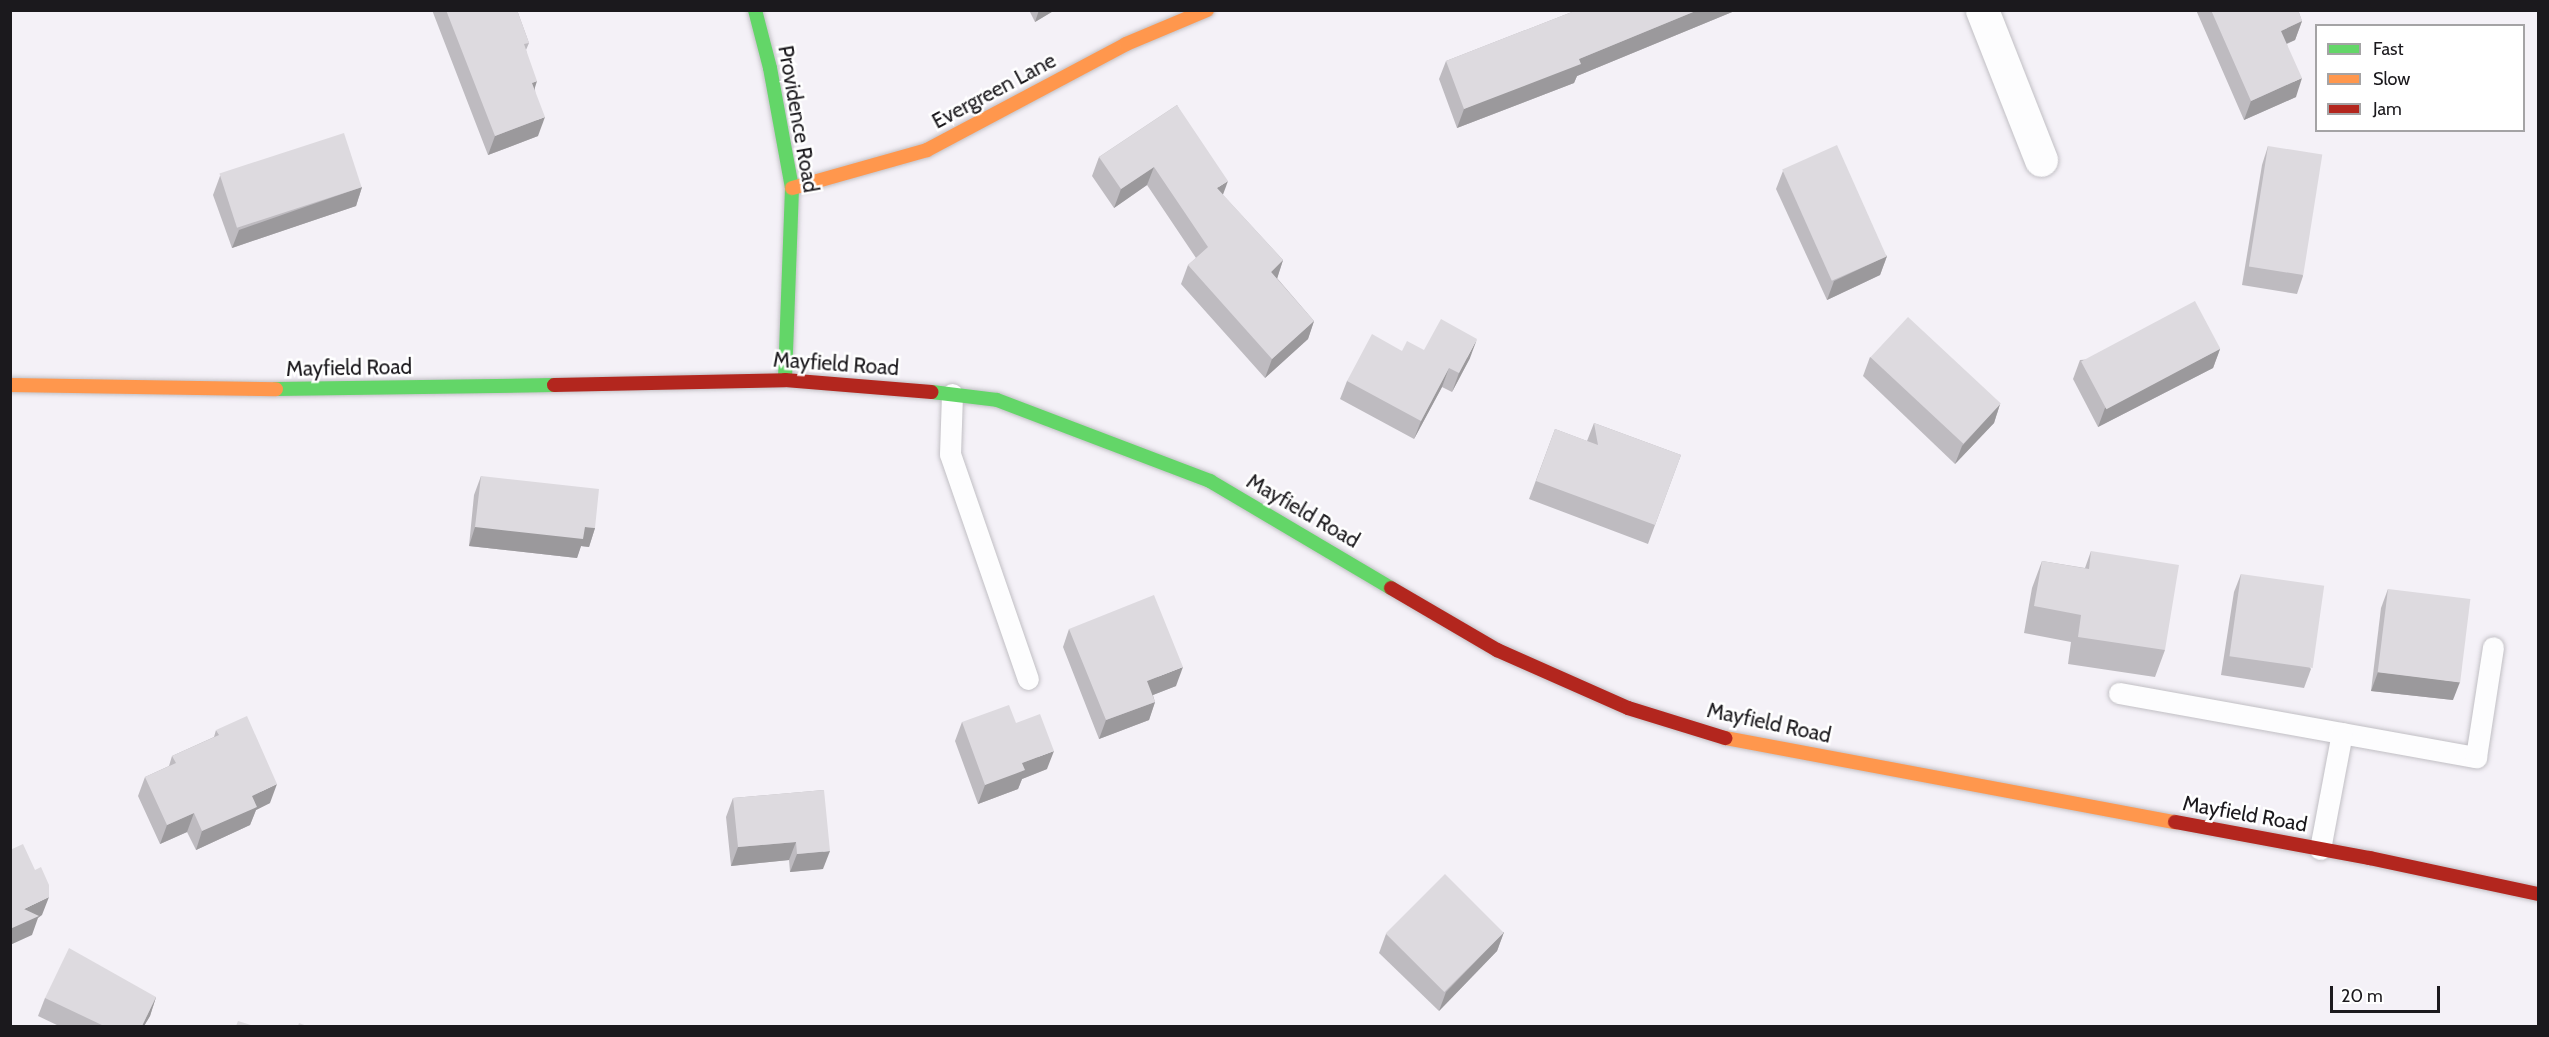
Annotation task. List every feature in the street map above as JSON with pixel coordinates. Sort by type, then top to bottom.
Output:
[{"type":"street","name":"Providence Road","points":[[755,10],[792,188],[784,380]]},
{"type":"street","name":"Evergreen Lane","points":[[792,188],[927,150],[1126,44],[1207,10]]},
{"type":"street","points":[[1982,10],[2041,160]]},
{"type":"street","name":"Mayfield Road","points":[[10,385],[330,390],[784,380],[997,400],[1210,481],[1497,650],[1628,708],[1735,741],[2320,849],[2538,894]]},
{"type":"lane","points":[[952,394],[950,454],[1028,679]]},
{"type":"lane","points":[[2118,693],[2476,757],[2493,647]]},
{"type":"lane","points":[[2320,849],[2342,733]]},
{"type":"building","points":[[446,10],[517,10],[529,43],[524,44],[537,81],[532,83],[545,117],[495,136]]},
{"type":"building","points":[[1577,10],[1698,10],[1579,59],[1581,64],[1464,109],[1446,61]]},
{"type":"building","points":[[2211,10],[2298,10],[2302,21],[2281,31],[2302,78],[2251,101]]},
{"type":"building","points":[[1177,105],[1228,181],[1217,188],[1283,260],[1271,272],[1314,321],[1272,359],[1188,265],[1208,247],[1154,167],[1121,189],[1099,157]]},
{"type":"building","points":[[344,133],[362,187],[237,228],[219,173]]},
{"type":"building","points":[[1837,145],[1887,256],[1832,281],[1782,169]]},
{"type":"building","points":[[2268,146],[2322,155],[2303,275],[2249,266]]},
{"type":"building","points":[[2195,301],[2220,349],[2106,409],[2081,362]]},
{"type":"building","points":[[1908,317],[2001,404],[1963,444],[1870,357]]},
{"type":"building","points":[[1441,319],[1477,339],[1459,373],[1449,368],[1421,421],[1347,381],[1372,334],[1402,351],[1407,341],[1424,350]]},
{"type":"building","points":[[1594,423],[1681,455],[1655,525],[1536,481],[1555,429],[1598,445]]},
{"type":"building","points":[[481,476],[599,489],[595,528],[585,527],[583,539],[475,527]]},
{"type":"building","points":[[2091,551],[2179,565],[2165,650],[2078,637],[2081,615],[2034,606],[2042,561],[2089,569]]},
{"type":"building","points":[[2241,574],[2324,586],[2313,668],[2229,656]]},
{"type":"building","points":[[2388,589],[2470,599],[2460,682],[2378,672]]},
{"type":"building","points":[[1154,595],[1183,667],[1147,681],[1155,702],[1106,720],[1069,629]]},
{"type":"building","points":[[1009,705],[1016,723],[1040,714],[1054,751],[1022,763],[1025,770],[985,785],[962,722]]},
{"type":"building","points":[[247,716],[277,784],[252,796],[257,807],[202,831],[194,813],[167,825],[145,777],[176,763],[172,756],[219,735],[216,730]]},
{"type":"building","points":[[824,790],[830,851],[797,854],[796,842],[738,847],[733,798]]},
{"type":"building","points":[[23,844],[35,870],[41,867],[49,885],[49,897],[24,909],[39,916],[10,929],[10,850]]},
{"type":"building","points":[[1445,874],[1504,933],[1444,992],[1386,933]]},
{"type":"building","points":[[69,948],[156,997],[142,1026],[104,1026],[45,998]]},
{"type":"building","points":[[238,1021],[254,1026],[236,1026]]},
{"type":"traffic: fast","points":[[755,10],[770,68],[792,188],[785,380]]},
{"type":"traffic: fast","points":[[276,389],[554,385]]},
{"type":"traffic: fast","points":[[932,392],[997,400],[1210,481],[1391,588]]},
{"type":"traffic: slow","points":[[792,188],[927,150],[1126,44],[1207,10]]},
{"type":"traffic: slow","points":[[10,385],[276,389]]},
{"type":"traffic: slow","points":[[1725,738],[2175,822]]},
{"type":"traffic: jam","points":[[554,385],[785,380],[932,392]]},
{"type":"traffic: jam","points":[[1391,588],[1497,650],[1628,708],[1725,738]]},
{"type":"traffic: jam","points":[[2175,822],[2370,858],[2538,894]]}]
